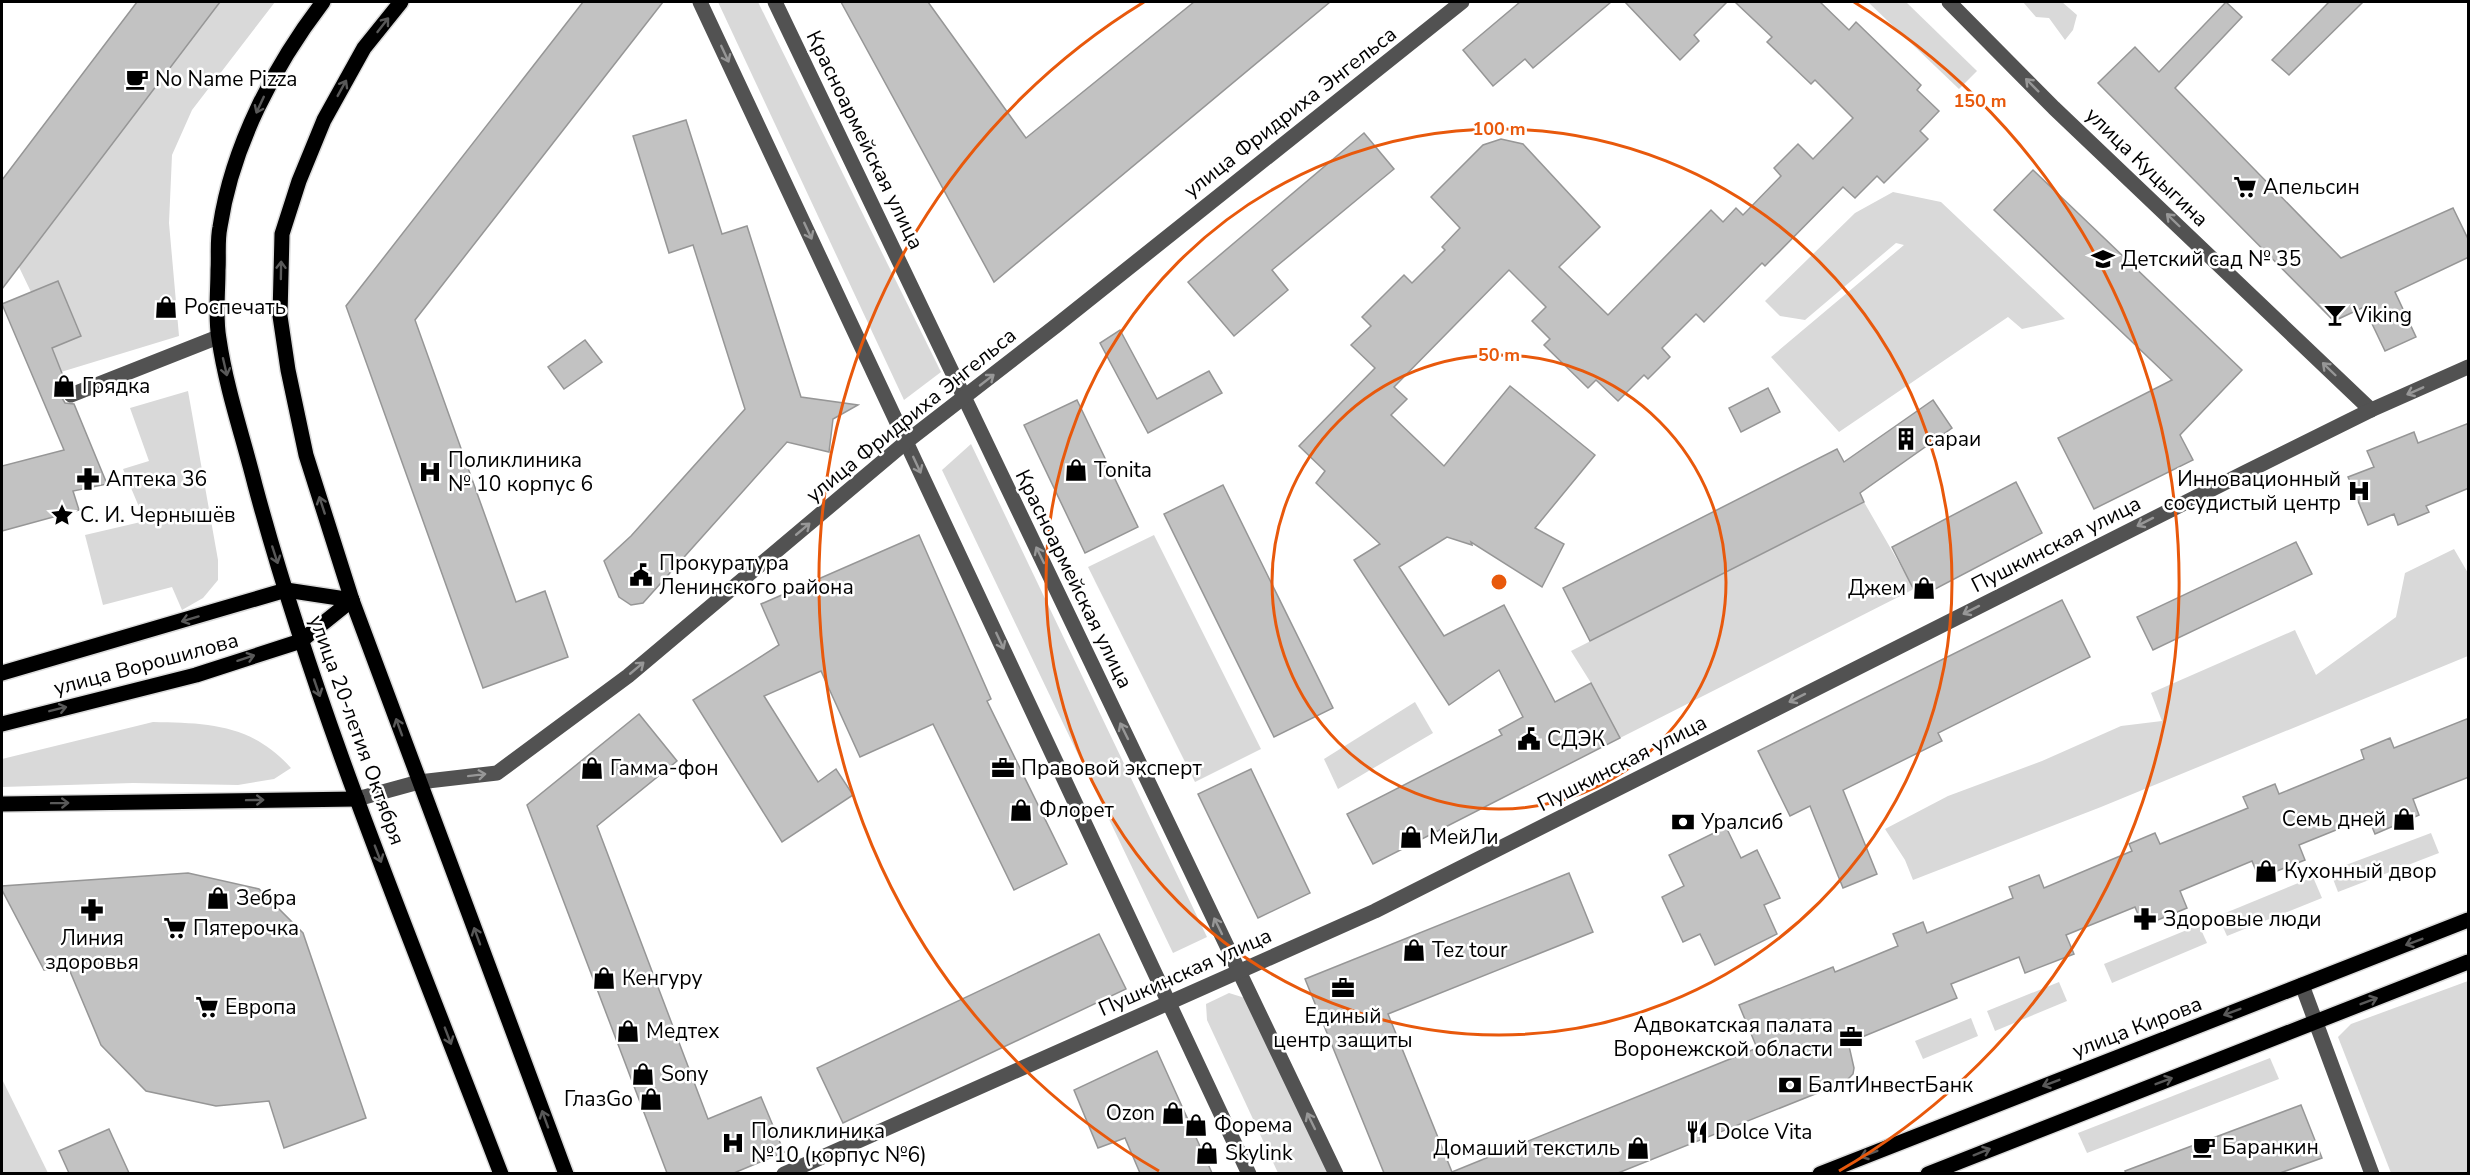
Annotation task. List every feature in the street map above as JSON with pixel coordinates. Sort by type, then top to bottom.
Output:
[{"type":"main road","name":"улица 20-летия Октября","points":[[323,2],[306,24],[262,98],[227,190],[219,230],[218,337],[269,537],[301,641],[357,799],[501,1173]]},
{"type":"main road","name":"улица 20-летия Октября","points":[[401,2],[364,48],[324,120],[299,181],[282,234],[280,316],[288,370],[306,455],[352,600],[566,1173]]},
{"type":"main road","points":[[286,590],[352,600]]},
{"type":"main road","name":"улица Ворошилова","points":[[2,673],[286,590]]},
{"type":"main road","points":[[301,641],[352,600]]},
{"type":"main road","name":"улица Ворошилова","points":[[2,724],[196,675],[301,641]]},
{"type":"main road","points":[[2,804],[357,799]]},
{"type":"main road","name":"улица Кирова","points":[[1820,1173],[2469,920]]},
{"type":"main road","points":[[1928,1173],[2469,962]]},
{"type":"street","points":[[700,2],[1249,1173]]},
{"type":"street","name":"Красноармейская улица","points":[[775,2],[1336,1173]]},
{"type":"street","name":"улица Фридриха Энгельса","points":[[357,799],[419,782],[497,773],[628,676],[906,442],[1462,2]]},
{"type":"street","name":"улица Куцыгина","points":[[1949,2],[2054,108],[2371,410]]},
{"type":"street","points":[[70,394],[218,337]]},
{"type":"street","name":"Пушкинская улица","points":[[784,1173],[1375,911],[2371,410],[2469,367]]},
{"type":"street","points":[[2302,985],[2372,1173]]},
{"type":"shaded area","points":[[220,2],[275,2],[192,110],[172,155],[169,223],[179,336],[61,372],[52,348],[81,335],[58,281],[31,292],[19,267]]},
{"type":"shaded area","points":[[718,2],[758,2],[941,372],[904,400]]},
{"type":"shaded area","points":[[1868,2],[1906,2],[1977,71],[1959,89]]},
{"type":"shaded area","points":[[2023,2],[2062,2],[2077,15],[2073,30],[2065,40],[2049,18],[2036,17]]},
{"type":"shaded area","points":[[1893,192],[1941,202],[2065,319],[2022,329],[2008,317],[1839,432],[1771,357],[1904,245],[1896,243],[1805,320],[1780,316],[1765,301],[1855,213]]},
{"type":"shaded area","points":[[188,391],[218,560],[218,580],[203,598],[182,610],[172,587],[103,605],[85,535],[145,521],[123,469],[149,461],[130,408]]},
{"type":"shaded area","points":[[971,444],[1207,937],[1173,953],[942,470]]},
{"type":"shaded area","points":[[1864,502],[1914,589],[1620,738],[1571,651]]},
{"type":"shaded area","points":[[1154,535],[1261,749],[1195,782],[1088,567]]},
{"type":"shaded area","points":[[2454,549],[2468,573],[2468,656],[2101,807],[1913,880],[1905,860],[1885,829],[1948,796],[2042,761],[2121,726],[2162,721],[2151,693],[2295,630],[2316,675],[2396,617],[2405,573]]},
{"type":"shaded area","points":[[1415,702],[1433,733],[1338,789],[1324,759]]},
{"type":"shaded area","points":[[153,722],[211,725],[245,734],[276,753],[291,768],[274,779],[238,785],[133,783],[2,787],[2,759]]},
{"type":"shaded area","points":[[2431,833],[2439,853],[2338,892],[2330,871]]},
{"type":"shaded area","points":[[2313,877],[2322,898],[2227,936],[2218,916]]},
{"type":"shaded area","points":[[2199,925],[2207,943],[2112,983],[2104,964]]},
{"type":"shaded area","points":[[2468,981],[2468,1173],[2391,1173],[2338,1037],[2351,1024]]},
{"type":"shaded area","points":[[2059,982],[2067,1001],[1995,1031],[1987,1011]]},
{"type":"shaded area","points":[[1229,993],[1245,998],[1328,1173],[1278,1173],[1207,1020],[1206,1004]]},
{"type":"shaded area","points":[[1971,1018],[1978,1036],[1923,1059],[1915,1041]]},
{"type":"shaded area","points":[[2270,1058],[2279,1079],[2087,1153],[2078,1133]]},
{"type":"shaded area","points":[[2,1079],[48,1173],[2,1173]]},
{"type":"building","points":[[137,2],[220,2],[2,289],[2,180]]},
{"type":"building","points":[[583,2],[663,2],[415,320],[516,602],[545,591],[568,657],[483,688],[346,306]]},
{"type":"building","points":[[841,2],[928,2],[1026,138],[1194,2],[1330,2],[994,282]]},
{"type":"building","points":[[1520,2],[1611,2],[1533,68],[1525,59],[1493,86],[1463,50]]},
{"type":"building","points":[[1625,2],[1727,2],[1694,35],[1699,41],[1680,60]]},
{"type":"building","points":[[1735,2],[1820,2],[1849,30],[1856,22],[1921,85],[1917,90],[1939,111],[1920,131],[1928,139],[1884,183],[1877,176],[1855,198],[1843,187],[1765,266],[1762,263],[1704,322],[1696,314],[1662,348],[1670,357],[1648,379],[1644,375],[1618,401],[1596,380],[1588,388],[1544,345],[1550,339],[1532,321],[1546,307],[1509,270],[1394,387],[1407,399],[1391,415],[1444,466],[1510,386],[1595,455],[1535,528],[1564,544],[1542,587],[1471,542],[1472,545],[1447,537],[1399,567],[1444,636],[1504,605],[1555,702],[1591,683],[1620,738],[1373,864],[1347,814],[1502,735],[1499,730],[1523,717],[1499,670],[1449,705],[1354,560],[1380,544],[1316,483],[1325,471],[1299,446],[1375,368],[1351,345],[1371,326],[1362,317],[1404,275],[1412,283],[1445,250],[1442,247],[1460,228],[1431,197],[1483,145],[1501,139],[1523,144],[1600,227],[1559,267],[1608,315],[1711,210],[1723,222],[1736,208],[1743,215],[1781,176],[1774,168],[1798,144],[1813,159],[1853,118],[1815,80],[1811,84],[1767,42],[1772,37]]},
{"type":"building","points":[[2226,2],[2242,17],[2175,88],[2341,258],[2453,208],[2469,241],[2469,257],[2395,292],[2416,337],[2385,351],[2364,307],[2334,321],[2098,83],[2135,47],[2159,72]]},
{"type":"building","points":[[2329,2],[2363,2],[2289,75],[2272,60]]},
{"type":"building","points":[[686,120],[722,234],[747,226],[801,397],[858,405],[833,419],[829,452],[787,442],[643,603],[631,605],[619,597],[604,561],[631,536],[745,409],[693,245],[669,253],[633,136]]},
{"type":"building","points":[[1364,133],[1394,169],[1272,270],[1288,290],[1234,336],[1188,282]]},
{"type":"building","points":[[2033,170],[2242,370],[2180,435],[2193,460],[2094,509],[2058,438],[2172,380],[1994,210]]},
{"type":"building","points":[[58,281],[81,336],[52,348],[67,386],[63,389],[62,398],[65,403],[74,404],[107,484],[73,491],[79,510],[2,531],[2,466],[64,450],[2,304]]},
{"type":"building","points":[[1120,330],[1157,399],[1209,371],[1222,393],[1148,433],[1100,343]]},
{"type":"building","points":[[585,340],[602,362],[564,389],[548,367]]},
{"type":"building","points":[[1768,388],[1780,412],[1741,432],[1729,408]]},
{"type":"building","points":[[1077,400],[1138,527],[1085,553],[1024,425]]},
{"type":"building","points":[[1933,400],[1952,428],[1860,493],[1864,502],[1590,641],[1563,588],[1837,449],[1844,462]]},
{"type":"building","points":[[2469,423],[2469,488],[2426,506],[2429,512],[2398,525],[2394,514],[2368,525],[2348,477],[2374,467],[2367,451],[2414,432],[2418,443]]},
{"type":"building","points":[[2016,482],[2042,533],[1918,598],[1892,547]]},
{"type":"building","points":[[1223,485],[1333,708],[1274,737],[1164,514]]},
{"type":"building","points":[[919,535],[991,699],[987,701],[1067,864],[1014,890],[933,724],[860,757],[821,671],[764,696],[818,782],[836,769],[853,795],[782,842],[693,700],[779,645],[761,604]]},
{"type":"building","points":[[2296,542],[2312,574],[2153,650],[2137,617]]},
{"type":"building","points":[[2062,600],[2090,657],[1938,733],[1942,741],[1843,790],[1877,874],[1843,888],[1810,806],[1790,816],[1758,751]]},
{"type":"building","points":[[639,714],[677,761],[597,826],[708,1119],[761,1097],[784,1152],[734,1173],[667,1173],[527,805]]},
{"type":"building","points":[[2469,718],[2469,777],[2413,799],[2419,815],[2375,834],[2368,817],[2299,845],[2305,860],[2259,878],[2252,861],[2180,891],[2187,908],[2143,926],[2135,907],[2066,935],[2074,954],[2025,973],[2019,957],[1951,984],[1957,998],[1862,1037],[1863,1040],[1849,1046],[1854,1068],[1853,1074],[1845,1082],[1618,1173],[1384,1173],[1305,979],[1569,873],[1593,932],[1388,1014],[1452,1172],[1757,1048],[1739,1005],[1833,967],[1835,972],[1898,946],[1893,934],[1923,922],[1927,933],[2013,898],[2009,887],[2039,875],[2044,888],[2132,851],[2129,844],[2155,833],[2160,844],[2248,808],[2243,797],[2275,784],[2279,794],[2364,759],[2361,750],[2390,738],[2394,748]]},
{"type":"building","points":[[1251,769],[1310,893],[1258,918],[1198,794]]},
{"type":"building","points":[[1726,827],[1741,858],[1757,850],[1780,898],[1764,905],[1777,934],[1715,965],[1700,934],[1683,942],[1662,897],[1684,886],[1669,855]]},
{"type":"building","name":"Европа","points":[[188,873],[259,889],[303,933],[366,1118],[284,1148],[269,1101],[216,1106],[146,1091],[101,1045],[69,969],[44,970],[2,890],[2,886]]},
{"type":"building","points":[[1099,934],[1126,989],[843,1123],[817,1068]]},
{"type":"building","points":[[1157,1051],[1212,1173],[1140,1173],[1125,1138],[1098,1148],[1074,1090]]},
{"type":"building","points":[[2301,1105],[2322,1158],[2280,1173],[2126,1173],[2125,1171]]},
{"type":"building","points":[[109,1129],[129,1173],[69,1173],[59,1151]]},
{"type":"place","name":"No Name Pizza","points":[[137,79]]},
{"type":"place","name":"Апельсин","points":[[2245,187]]},
{"type":"place","name":"Детский сад № 35","points":[[2103,259]]},
{"type":"place","name":"Роспечать","points":[[166,307]]},
{"type":"place","name":"Viking","points":[[2335,315]]},
{"type":"place","name":"Грядка","points":[[64,386]]},
{"type":"place","name":"сараи","points":[[1906,439]]},
{"type":"place","name":"Tonita","points":[[1076,470]]},
{"type":"place","name":"Поликлиника № 10 корпус 6","points":[[430,472]]},
{"type":"place","name":"Аптека 36","points":[[88,479]]},
{"type":"place","name":"Инновационный сосудистый центр","points":[[2359,491]]},
{"type":"place","name":"С. И. Чернышёв","points":[[62,515]]},
{"type":"place","name":"Прокуратура Ленинского района","points":[[641,575]]},
{"type":"place","name":"Джем","points":[[1924,588]]},
{"type":"place","name":"СДЭК","points":[[1529,739]]},
{"type":"place","name":"Гамма-фон","points":[[592,768]]},
{"type":"place","name":"Правовой эксперт","points":[[1003,768]]},
{"type":"place","name":"Флорет","points":[[1021,810]]},
{"type":"place","name":"Семь дней","points":[[2404,819]]},
{"type":"place","name":"Уралсиб","points":[[1683,822]]},
{"type":"place","name":"МейЛи","points":[[1411,837]]},
{"type":"place","name":"Кухонный двор","points":[[2266,871]]},
{"type":"place","name":"Зебра","points":[[218,898]]},
{"type":"place","name":"Линия здоровья","points":[[92,910]]},
{"type":"place","name":"Здоровые люди","points":[[2145,919]]},
{"type":"place","name":"Пятерочка","points":[[175,928]]},
{"type":"place","name":"Tez tour","points":[[1414,950]]},
{"type":"place","name":"Кенгуру","points":[[604,978]]},
{"type":"place","name":"Единый центр защиты","points":[[1343,988]]},
{"type":"place","name":"Европа","points":[[207,1007]]},
{"type":"place","name":"Медтех","points":[[628,1031]]},
{"type":"place","name":"Адвокатская палата Воронежской области","points":[[1851,1037]]},
{"type":"place","name":"Sony","points":[[643,1074]]},
{"type":"place","name":"БалтИнвестБанк","points":[[1790,1085]]},
{"type":"place","name":"ГлазGo","points":[[651,1099]]},
{"type":"place","name":"Ozon","points":[[1173,1113]]},
{"type":"place","name":"Форема","points":[[1196,1125]]},
{"type":"place","name":"Dolce Vita","points":[[1697,1132]]},
{"type":"place","name":"Поликлиника №10 (корпус №6)","points":[[733,1143]]},
{"type":"place","name":"Баранкин","points":[[2204,1147]]},
{"type":"place","name":"Домаший текстиль","points":[[1638,1148]]},
{"type":"place","name":"Skylink","points":[[1207,1153]]}]
